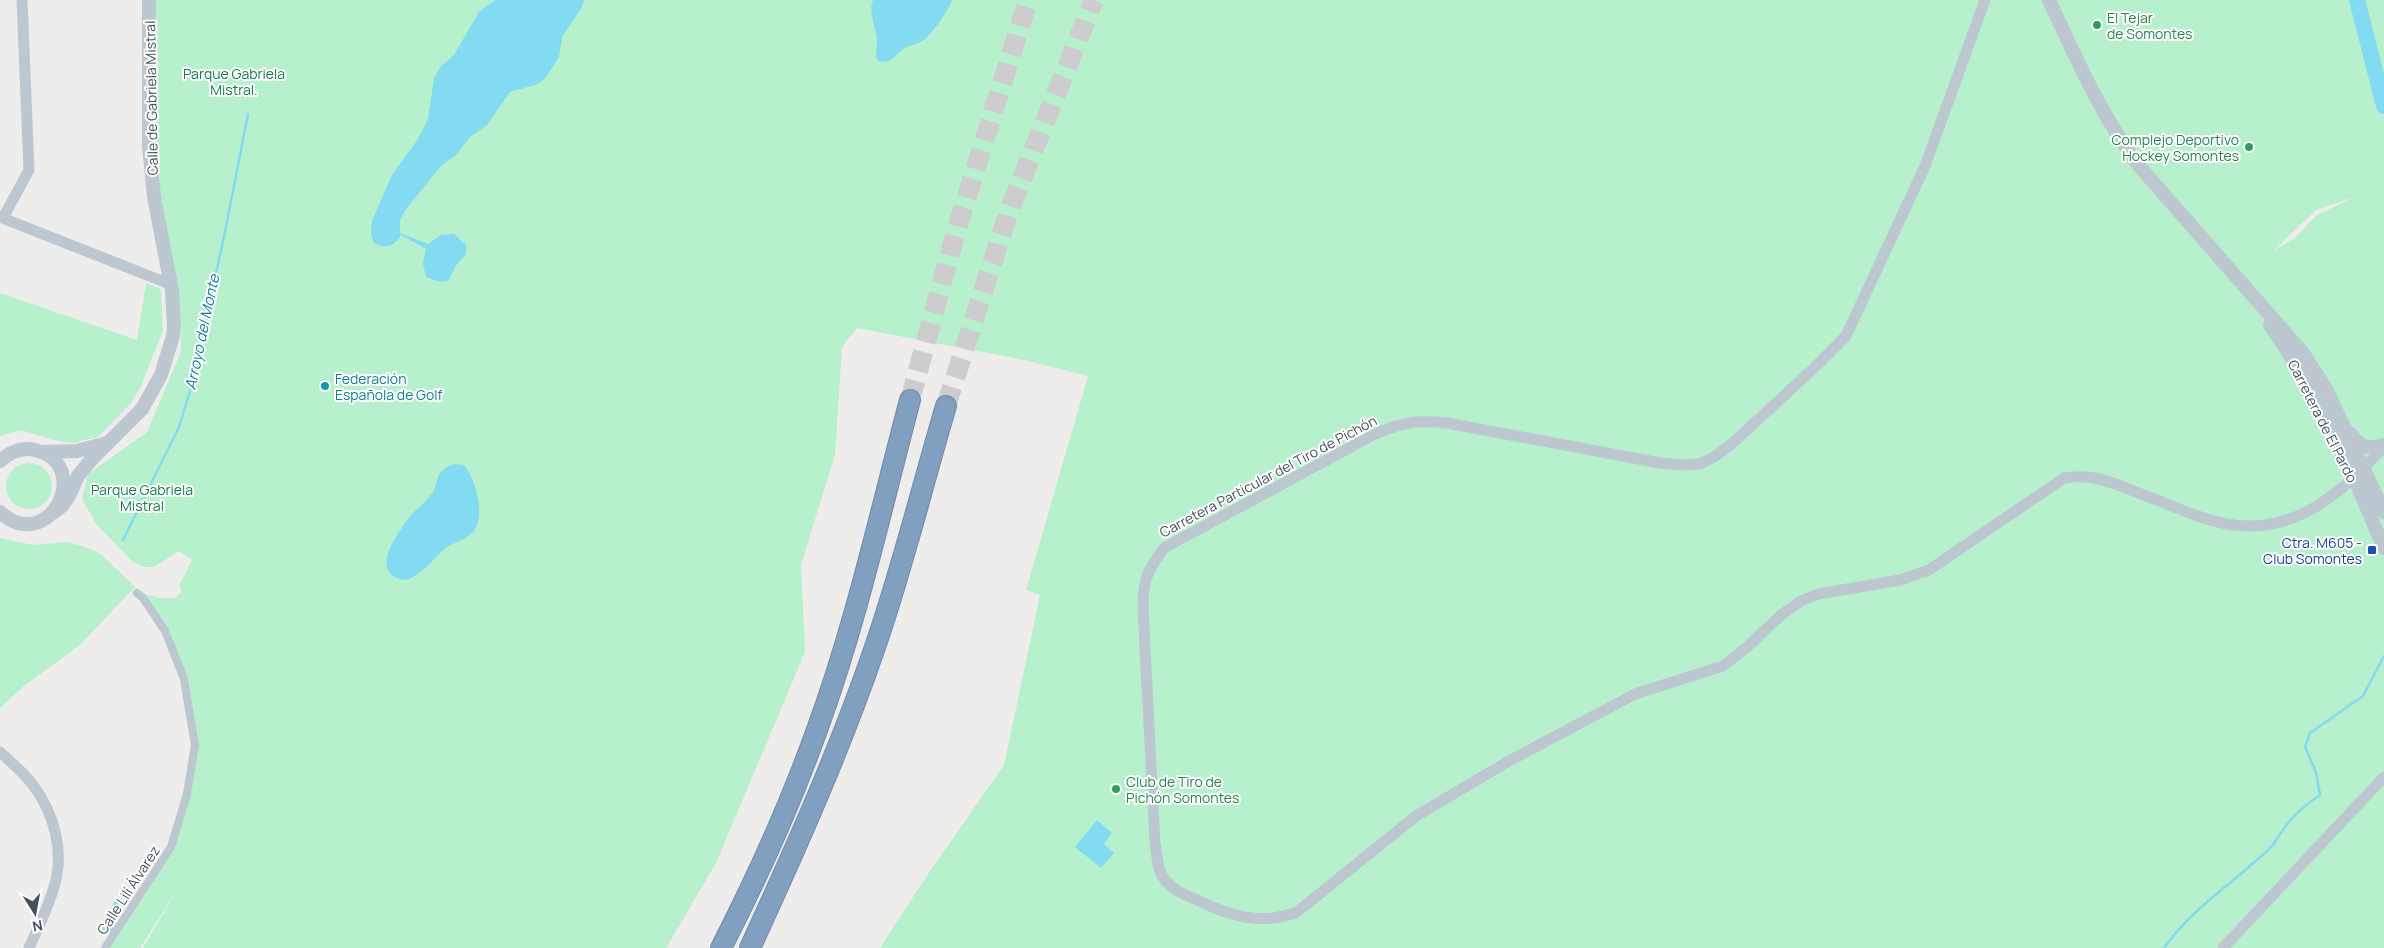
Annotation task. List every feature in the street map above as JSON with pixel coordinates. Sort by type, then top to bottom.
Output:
[{"type":"highway","points":[[721,948],[754,884],[787,809],[822,717],[847,639],[910,400]]},
{"type":"highway","points":[[750,948],[788,867],[840,746],[875,648],[946,406]]},
{"type":"highway","points":[[760,948],[788,867]]},
{"type":"highway","points":[[712,948],[728,918],[754,884]]},
{"type":"street","points":[[22,0],[29,170],[1,217],[172,285]]},
{"type":"street","name":"Calle de Gabriela Mistral","points":[[53,513],[70,496],[78,476],[142,410],[161,375],[169,352],[174,326],[172,285],[154,197],[149,146],[149,0]]},
{"type":"street","name":"Carretera Particular del Tiro de Pichón","points":[[1985,0],[1925,166],[1846,336],[1814,368],[1716,456],[1700,464],[1660,463],[1447,423],[1420,421],[1399,424],[1373,435],[1164,548],[1146,575],[1143,588],[1155,843],[1161,875],[1173,889],[1226,914],[1262,919],[1281,918],[1296,912],[1416,816],[1509,761],[1635,694],[1723,666],[1747,648],[1781,615],[1801,601],[1818,594],[1900,580],[1929,570],[2064,478],[2083,475],[2099,478],[2181,510],[2226,524],[2253,526],[2277,523],[2301,516],[2333,495],[2358,474],[2384,446]]},
{"type":"street","name":"Carretera de El Pardo","points":[[2048,0],[2084,76],[2117,137],[2140,167],[2234,276],[2269,312],[2303,353],[2326,389],[2384,548]]},
{"type":"street","name":"Carretera de El Pardo","points":[[2234,276],[2304,377],[2317,392],[2352,464],[2384,512]]},
{"type":"street","points":[[2326,389],[2337,404],[2354,440],[2361,446],[2371,448],[2384,446]]},
{"type":"street","name":"Calle de Gabriela Mistral","points":[[0,461],[11,453],[21,450],[42,452],[77,451],[108,443]]},
{"type":"street","points":[[0,512],[15,522],[27,524],[39,522],[53,513],[63,495],[64,480],[55,462],[42,452]]},
{"type":"street","name":"Calle Lilí Álvarez","points":[[105,948],[170,847],[187,794],[195,745],[184,679],[164,631],[143,598],[136,593]]},
{"type":"street","points":[[0,752],[32,783],[45,803],[53,820],[58,847],[55,886],[29,948]]},
{"type":"street","points":[[2223,948],[2384,777]]},
{"type":"green space","name":"Parque Gabriela Mistral.","points":[[150,0],[2384,0],[2384,948],[880,948],[924,880],[1004,765],[1040,595],[1026,590],[1088,376],[1024,360],[857,328],[842,347],[835,455],[801,565],[805,652],[716,863],[666,948],[143,948],[178,888],[140,948],[105,948],[171,847],[195,745],[184,679],[165,631],[143,598],[145,594],[159,598],[175,598],[182,591],[179,586],[192,560],[179,551],[154,567],[143,567],[132,561],[97,525],[82,499],[88,474],[147,432],[181,352],[181,330],[171,325],[154,197]],"holes":[[[2355,197],[2317,215],[2295,238],[2273,251],[2316,210]]]},
{"type":"green space","points":[[146,283],[161,289],[163,331],[141,386],[131,403],[98,437],[72,443],[50,439],[21,430],[0,436],[0,293],[137,340]]},
{"type":"green space","points":[[34,463],[38,464],[48,473],[51,477],[51,495],[42,505],[34,509],[24,509],[16,505],[7,495],[6,481],[10,473],[20,464]]},
{"type":"green space","name":"Parque Gabriela Mistral","points":[[0,538],[33,545],[67,542],[83,546],[101,554],[135,587],[80,645],[25,685],[0,708]]},
{"type":"water","points":[[495,0],[584,0],[581,9],[562,37],[559,57],[547,76],[538,84],[510,92],[487,125],[470,137],[455,156],[442,165],[406,209],[400,220],[400,233],[428,244],[441,235],[454,234],[466,245],[466,254],[455,267],[449,280],[432,280],[426,277],[423,264],[426,249],[401,235],[389,246],[374,243],[371,234],[372,221],[392,175],[418,139],[428,119],[434,78],[441,66],[454,55],[479,12]]},
{"type":"water","points":[[873,0],[952,0],[939,22],[926,38],[905,48],[888,61],[881,62],[876,57],[877,40],[871,10]]},
{"type":"water","points":[[454,464],[464,465],[476,489],[479,518],[476,526],[469,536],[443,550],[416,575],[406,580],[397,578],[390,573],[387,566],[389,550],[393,542],[410,516],[433,492],[439,474]]},
{"type":"water","points":[[1097,820],[1112,833],[1104,844],[1114,853],[1101,868],[1075,847]]},
{"type":"water","points":[[116,898],[125,902],[111,933],[102,929]]},
{"type":"waterway","points":[[2357,0],[2384,106]]},
{"type":"waterway","name":"Arroyo del Monte","points":[[123,540],[179,427],[191,388],[224,237],[248,114]]},
{"type":"waterway","points":[[2164,948],[2187,920],[2270,848],[2291,819],[2320,795],[2316,772],[2305,747],[2310,733],[2363,696],[2384,656]]},
{"type":"tunnel","points":[[910,400],[955,235],[1028,0]]},
{"type":"tunnel","points":[[946,406],[1009,211],[1094,0]]},
{"type":"place","name":"El Tejar de Somontes","points":[[2097,25]]},
{"type":"place","name":"Complejo Deportivo Hockey Somontes","points":[[2249,147]]},
{"type":"place","name":"Federación Española de Golf","points":[[325,386]]},
{"type":"place","name":"Ctra. M605 - Club Somontes","points":[[2372,550]]},
{"type":"place","name":"Club de Tiro de Pichón Somontes","points":[[1116,789]]}]
